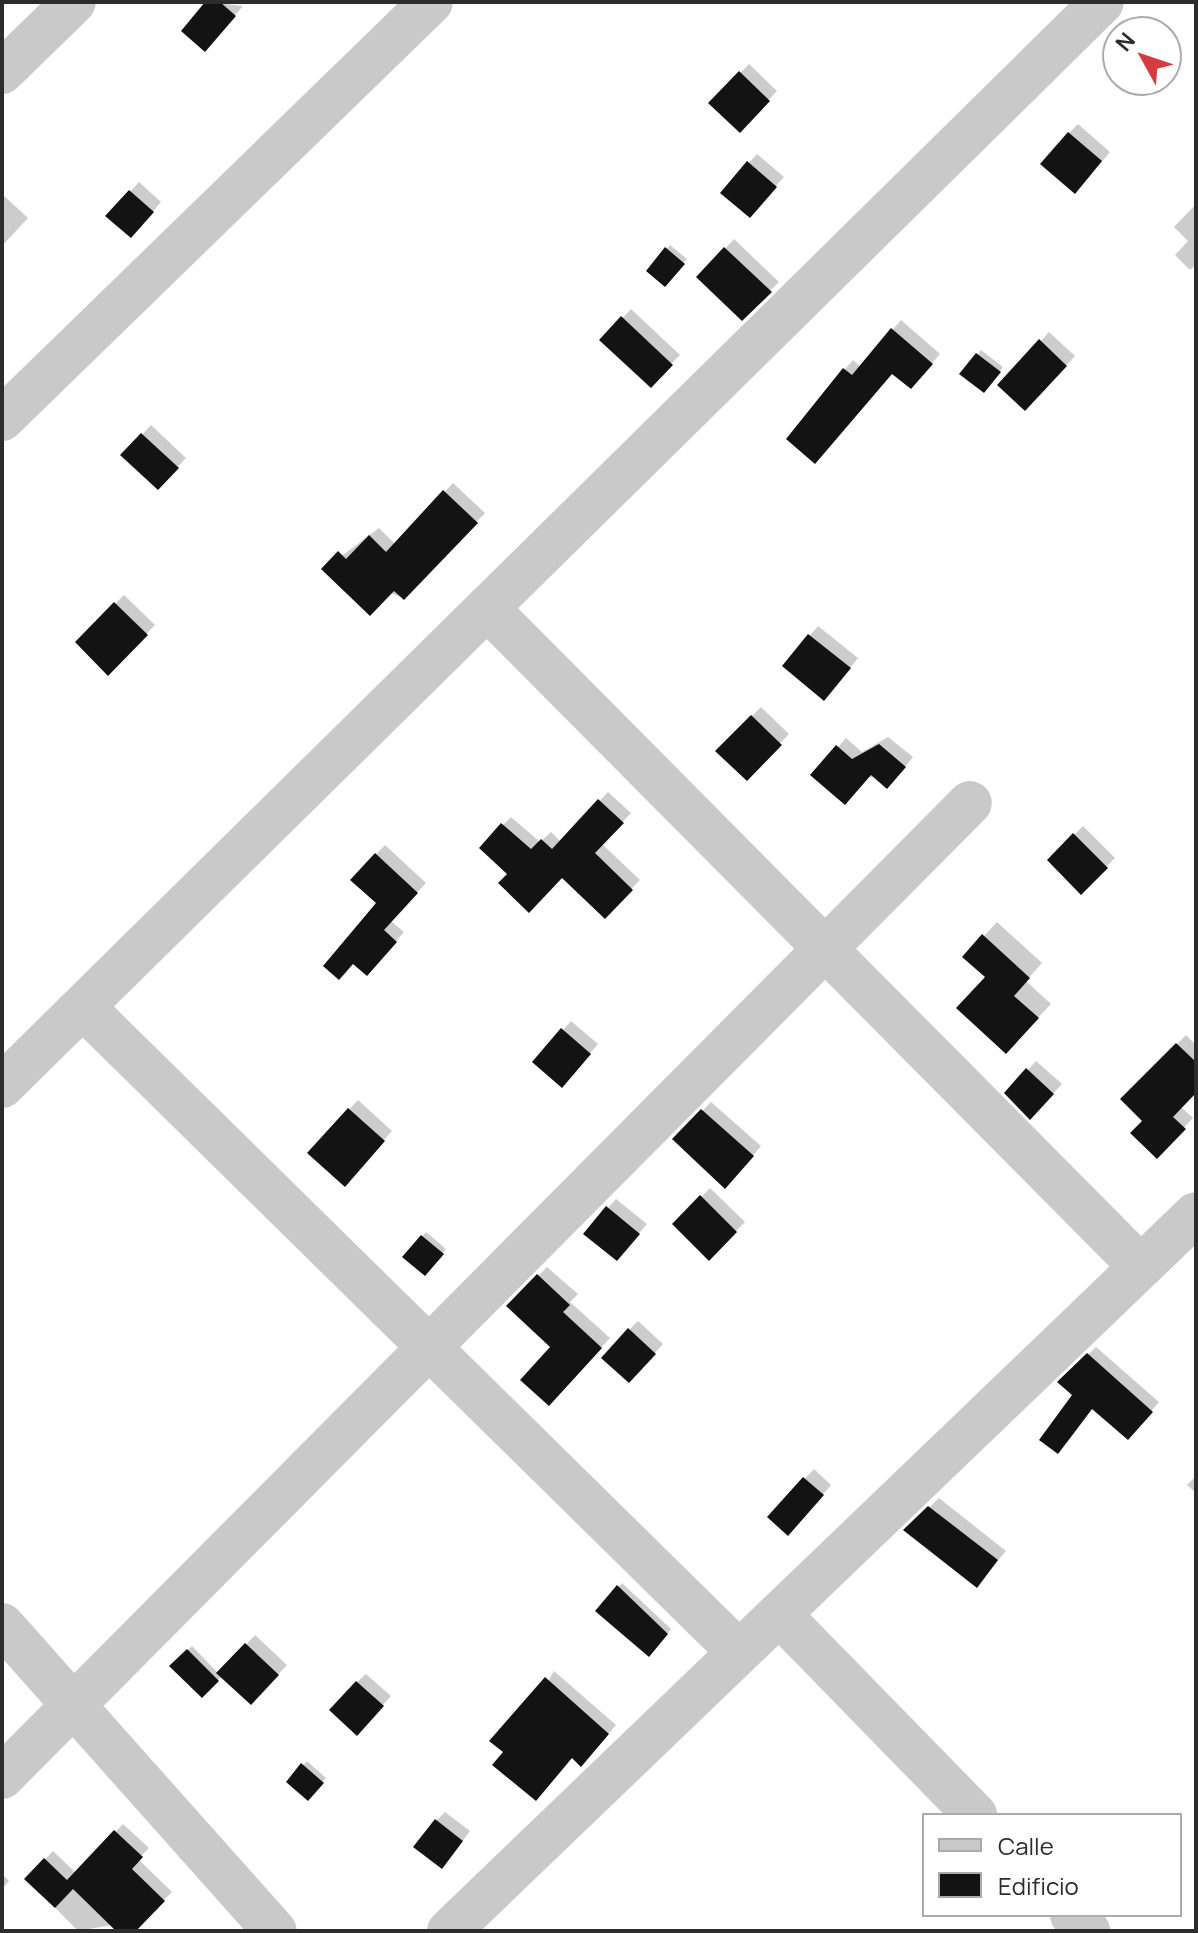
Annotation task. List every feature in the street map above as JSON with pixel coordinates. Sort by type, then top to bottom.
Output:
[{"type":"street","points":[[2,72],[74,2]]},
{"type":"street","points":[[2,419],[431,2]]},
{"type":"street","points":[[2,1086],[1102,2]]},
{"type":"street","points":[[487,608],[1141,1267]]},
{"type":"street","points":[[2,1777],[970,803]]},
{"type":"street","points":[[83,1007],[739,1652]]},
{"type":"street","points":[[449,1931],[1196,1214]]},
{"type":"street","points":[[779,1614],[973,1813]]},
{"type":"street","points":[[2,1625],[275,1931]]},
{"type":"building","points":[[205,2],[220,2],[236,16],[205,52],[181,31]]},
{"type":"building","points":[[739,71],[770,101],[740,133],[708,103]]},
{"type":"building","points":[[1068,132],[1102,161],[1075,194],[1040,164]]},
{"type":"building","points":[[747,161],[777,187],[750,218],[720,193]]},
{"type":"building","points":[[129,190],[154,212],[131,238],[105,216]]},
{"type":"building","points":[[665,247],[685,264],[665,287],[646,271]]},
{"type":"building","points":[[724,247],[772,292],[742,321],[696,277]]},
{"type":"building","points":[[621,316],[673,365],[651,388],[599,340]]},
{"type":"building","points":[[891,328],[933,364],[911,389],[892,374],[815,464],[786,439],[843,368],[852,375]]},
{"type":"building","points":[[1039,339],[1067,366],[1025,411],[997,385]]},
{"type":"building","points":[[976,353],[1001,372],[984,393],[959,374]]},
{"type":"building","points":[[141,433],[179,468],[158,490],[120,455]]},
{"type":"building","points":[[443,490],[478,523],[404,600],[394,591],[370,616],[321,569],[338,551],[346,559],[369,535],[386,552]]},
{"type":"building","points":[[114,602],[148,635],[108,676],[75,642]]},
{"type":"building","points":[[808,634],[851,668],[824,701],[782,666]]},
{"type":"building","points":[[751,715],[782,745],[747,781],[715,751]]},
{"type":"building","points":[[879,744],[906,767],[887,789],[871,775],[845,805],[810,775],[836,745],[852,759]]},
{"type":"building","points":[[598,799],[624,823],[595,853],[633,890],[605,919],[562,878],[529,913],[498,883],[507,874],[479,848],[501,823],[531,849],[541,839],[552,849]]},
{"type":"building","points":[[1073,833],[1108,868],[1081,895],[1047,860]]},
{"type":"building","points":[[375,853],[418,893],[384,930],[397,942],[367,976],[353,964],[339,980],[323,966],[376,903],[350,880]]},
{"type":"building","points":[[982,934],[1030,978],[1014,996],[1039,1018],[1006,1054],[956,1008],[985,977],[962,957]]},
{"type":"building","points":[[561,1028],[591,1054],[562,1088],[532,1062]]},
{"type":"building","points":[[1176,1043],[1196,1062],[1196,1093],[1173,1117],[1186,1129],[1157,1159],[1130,1133],[1142,1121],[1120,1099]]},
{"type":"building","points":[[1026,1068],[1054,1094],[1030,1120],[1004,1093]]},
{"type":"building","points":[[348,1108],[385,1141],[345,1187],[307,1153]]},
{"type":"building","points":[[701,1109],[754,1156],[725,1189],[672,1139]]},
{"type":"building","points":[[700,1195],[737,1232],[709,1261],[672,1224]]},
{"type":"building","points":[[606,1206],[640,1234],[617,1261],[583,1234]]},
{"type":"building","points":[[421,1235],[444,1254],[425,1276],[402,1257]]},
{"type":"building","points":[[537,1274],[570,1305],[563,1312],[602,1348],[549,1406],[520,1380],[550,1347],[506,1306]]},
{"type":"building","points":[[628,1328],[656,1354],[629,1383],[601,1358]]},
{"type":"building","points":[[1087,1353],[1153,1412],[1128,1440],[1092,1409],[1058,1454],[1039,1440],[1072,1395],[1057,1382]]},
{"type":"building","points":[[803,1477],[824,1495],[788,1536],[767,1517]]},
{"type":"building","points":[[928,1506],[998,1560],[977,1588],[903,1530]]},
{"type":"building","points":[[617,1585],[668,1634],[649,1657],[595,1611]]},
{"type":"building","points":[[245,1643],[279,1675],[251,1705],[216,1673]]},
{"type":"building","points":[[187,1649],[219,1681],[202,1698],[169,1666]]},
{"type":"building","points":[[545,1677],[609,1734],[581,1767],[572,1758],[536,1801],[492,1765],[503,1752],[489,1741]]},
{"type":"building","points":[[356,1681],[384,1706],[357,1736],[329,1710]]},
{"type":"building","points":[[301,1763],[324,1783],[308,1801],[286,1782]]},
{"type":"building","points":[[435,1819],[463,1841],[442,1869],[413,1847]]},
{"type":"building","points":[[114,1830],[143,1857],[132,1869],[165,1901],[136,1931],[116,1931],[73,1889],[55,1908],[24,1879],[44,1858],[67,1880]]}]
